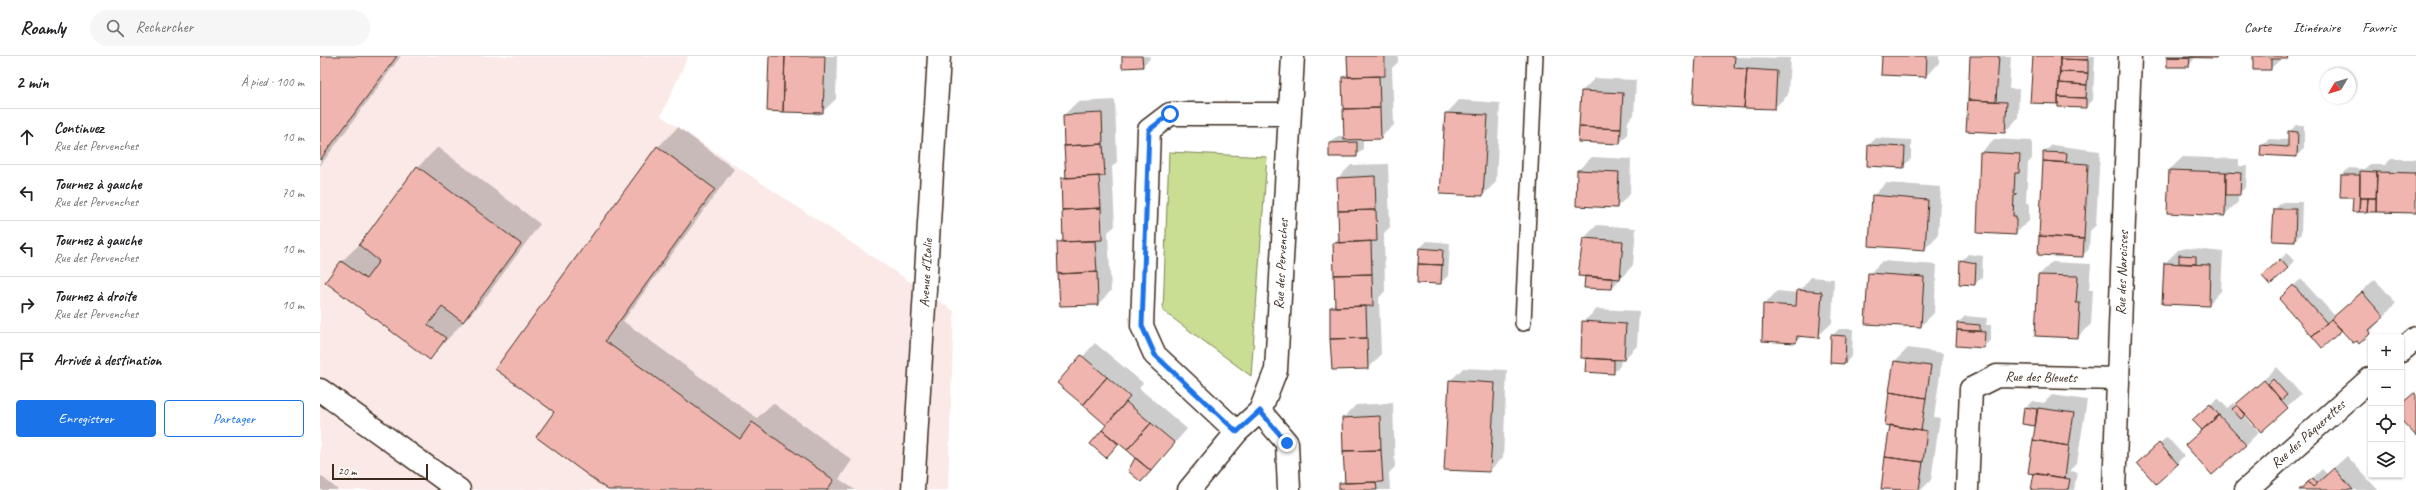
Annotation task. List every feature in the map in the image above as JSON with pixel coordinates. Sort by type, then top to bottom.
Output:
[{"type":"street","name":"Avenue d'Italie","points":[[913,490],[939,56]]},
{"type":"street","name":"Rue des Pervenches","points":[[1189,490],[1237,432],[1260,411],[1276,370],[1293,56]]},
{"type":"street","name":"Rue des Narcisses","points":[[2114,490],[2130,56]]},
{"type":"street","points":[[1237,432],[1155,355],[1142,326],[1149,130],[1170,114],[1289,114]]},
{"type":"street","points":[[2404,348],[2416,338]]},
{"type":"street","name":"Rue des Bleuets","points":[[1967,490],[1972,389],[1996,376],[2118,379]]},
{"type":"street","name":"Rue des Pâquerettes","points":[[2246,490],[2368,381]]},
{"type":"street","points":[[320,390],[459,490]]},
{"type":"street","points":[[1260,411],[1287,443],[1289,490]]},
{"type":"lane","points":[[1523,322],[1535,56]]},
{"type":"shaded area","points":[[320,56],[688,56],[661,116],[954,311],[948,490],[320,490]]},
{"type":"green space","points":[[1169,152],[1267,157],[1251,376],[1163,311]]},
{"type":"building","points":[[320,56],[397,56],[320,160]]},
{"type":"building","points":[[769,56],[785,56],[783,112],[767,111]]},
{"type":"building","points":[[785,56],[825,56],[823,113],[783,112]]},
{"type":"building","points":[[1122,56],[1142,56],[1143,67],[1122,68]]},
{"type":"building","points":[[1347,56],[1385,56],[1385,76],[1348,77]]},
{"type":"building","points":[[1696,56],[1735,56],[1734,68],[1747,69],[1744,108],[1693,105]]},
{"type":"building","points":[[1882,56],[1927,56],[1926,77],[1881,75]]},
{"type":"building","points":[[1970,56],[1999,56],[1996,101],[1968,100]]},
{"type":"building","points":[[2033,56],[2060,56],[2058,104],[2030,103]]},
{"type":"building","points":[[2060,56],[2088,56],[2088,60],[2060,59]]},
{"type":"building","points":[[2167,56],[2217,56],[2216,58]]},
{"type":"building","points":[[2253,56],[2289,56],[2288,59],[2271,59],[2271,70],[2253,70]]},
{"type":"building","points":[[2167,57],[2190,57],[2189,67],[2167,67]]},
{"type":"building","points":[[2060,59],[2088,60],[2088,73],[2060,72]]},
{"type":"building","points":[[1747,69],[1777,71],[1775,109],[1744,108]]},
{"type":"building","points":[[2060,72],[2088,73],[2087,85],[2059,83]]},
{"type":"building","points":[[1379,76],[1380,108],[1343,109],[1342,77]]},
{"type":"building","points":[[2059,83],[2087,85],[2086,98],[2058,97]]},
{"type":"building","points":[[1581,91],[1623,93],[1621,129],[1579,127]]},
{"type":"building","points":[[2058,97],[2086,98],[2086,108],[2058,107]]},
{"type":"building","points":[[1968,100],[2007,102],[2005,133],[1966,131]]},
{"type":"building","points":[[1380,108],[1381,139],[1344,140],[1343,109]]},
{"type":"building","points":[[1102,113],[1103,144],[1064,146],[1063,115]]},
{"type":"building","points":[[1445,113],[1488,115],[1483,196],[1440,194]]},
{"type":"building","points":[[1579,127],[1621,129],[1620,144],[1578,142]]},
{"type":"building","points":[[2288,131],[2298,132],[2297,157],[2260,155],[2261,145],[2288,147]]},
{"type":"building","points":[[1357,142],[1357,157],[1329,157],[1329,143]]},
{"type":"building","points":[[1103,144],[1105,176],[1066,178],[1064,146]]},
{"type":"building","points":[[1868,145],[1905,147],[1904,168],[1867,166]]},
{"type":"building","points":[[657,146],[715,189],[605,341],[740,439],[752,422],[834,480],[827,490],[608,490],[536,437],[554,412],[495,369]]},
{"type":"building","points":[[1980,152],[2020,154],[2019,173],[2015,173],[2014,194],[2017,194],[2014,196],[2013,216],[2016,216],[2016,235],[1977,233]]},
{"type":"building","points":[[2043,152],[2067,153],[2066,163],[2043,161]]},
{"type":"building","points":[[2043,161],[2088,164],[2084,239],[2039,236]]},
{"type":"building","points":[[417,166],[521,244],[463,322],[442,307],[428,325],[446,338],[430,360],[325,282],[341,261],[366,279],[379,261],[359,245]]},
{"type":"building","points":[[1577,170],[1619,172],[1617,208],[1576,206]]},
{"type":"building","points":[[2169,170],[2226,172],[2225,216],[2167,213]]},
{"type":"building","points":[[2360,171],[2377,172],[2376,198],[2360,198]]},
{"type":"building","points":[[2226,172],[2241,173],[2240,195],[2226,195]]},
{"type":"building","points":[[2377,172],[2416,173],[2416,213],[2376,212]]},
{"type":"building","points":[[2341,175],[2360,175],[2359,212],[2352,212],[2353,197],[2340,197]]},
{"type":"building","points":[[1099,176],[1101,208],[1062,210],[1061,178]]},
{"type":"building","points":[[1375,176],[1376,210],[1338,211],[1337,178]]},
{"type":"building","points":[[1872,195],[1928,200],[1925,250],[1869,246]]},
{"type":"building","points":[[2360,198],[2368,198],[2367,212],[2359,212]]},
{"type":"building","points":[[2368,198],[2376,198],[2376,212],[2367,212]]},
{"type":"building","points":[[1101,208],[1102,240],[1063,242],[1062,210]]},
{"type":"building","points":[[2274,209],[2296,209],[2295,242],[2272,241]]},
{"type":"building","points":[[1376,210],[1377,241],[1339,243],[1338,211]]},
{"type":"building","points":[[2039,236],[2084,239],[2083,257],[2038,255]]},
{"type":"building","points":[[1583,238],[1623,241],[1620,279],[1578,276]]},
{"type":"building","points":[[1095,241],[1097,272],[1058,274],[1057,242]]},
{"type":"building","points":[[1371,241],[1372,274],[1334,275],[1333,243]]},
{"type":"building","points":[[1419,248],[1443,250],[1442,265],[1418,264]]},
{"type":"building","points":[[2179,255],[2196,256],[2196,264],[2179,263]]},
{"type":"building","points":[[2280,259],[2288,268],[2270,285],[2262,276]]},
{"type":"building","points":[[1960,260],[1976,263],[1975,285],[1959,284]]},
{"type":"building","points":[[2164,263],[2210,265],[2209,306],[2162,304]]},
{"type":"building","points":[[1418,264],[1442,265],[1441,284],[1417,283]]},
{"type":"building","points":[[1097,272],[1098,305],[1060,306],[1058,274]]},
{"type":"building","points":[[1868,273],[1924,277],[1921,327],[1865,324]]},
{"type":"building","points":[[1372,274],[1373,306],[1335,307],[1334,275]]},
{"type":"building","points":[[2038,275],[2078,276],[2076,303],[2080,303],[2078,338],[2035,336]]},
{"type":"building","points":[[1585,276],[1613,278],[1612,289],[1584,288]]},
{"type":"building","points":[[2293,285],[2327,323],[2312,336],[2279,299]]},
{"type":"building","points":[[1797,290],[1822,292],[1819,338],[1797,336],[1796,343],[1762,341],[1763,304],[1796,306]]},
{"type":"building","points":[[2362,292],[2384,317],[2369,330],[2371,333],[2368,334],[2359,344],[2357,341],[2353,343],[2331,319]]},
{"type":"building","points":[[1366,306],[1367,338],[1330,339],[1330,307]]},
{"type":"building","points":[[2331,319],[2342,330],[2322,348],[2312,336]]},
{"type":"building","points":[[1582,321],[1626,324],[1624,360],[1581,358]]},
{"type":"building","points":[[1957,323],[1980,325],[1980,331],[1957,330]]},
{"type":"building","points":[[1957,330],[1985,332],[1984,348],[1956,346]]},
{"type":"building","points":[[1831,335],[1846,336],[1845,364],[1830,363]]},
{"type":"building","points":[[1367,338],[1368,369],[1332,370],[1330,339]]},
{"type":"building","points":[[1081,355],[1107,377],[1083,405],[1057,383]]},
{"type":"building","points":[[1586,358],[1614,360],[1614,374],[1585,372]]},
{"type":"building","points":[[1894,361],[1931,366],[1926,398],[1889,392]]},
{"type":"building","points":[[1107,377],[1130,397],[1106,425],[1083,405]]},
{"type":"building","points":[[2273,379],[2287,395],[2281,400],[2268,384]]},
{"type":"building","points":[[1449,380],[1495,383],[1490,472],[1444,470]]},
{"type":"building","points":[[2264,380],[2288,408],[2261,432],[2236,404]]},
{"type":"building","points":[[1889,392],[1926,398],[1921,430],[1885,425]]},
{"type":"building","points":[[2414,393],[2416,395],[2416,436],[2404,423],[2404,401]]},
{"type":"building","points":[[1126,402],[1151,423],[1127,450],[1102,430]]},
{"type":"building","points":[[2210,404],[2219,415],[2202,430],[2192,420]]},
{"type":"building","points":[[2237,405],[2246,414],[2241,419],[2232,409]]},
{"type":"building","points":[[2024,407],[2037,409],[2035,426],[2022,424]]},
{"type":"building","points":[[2038,408],[2074,413],[2069,446],[2033,440]]},
{"type":"building","points":[[2219,415],[2246,445],[2212,475],[2185,445]]},
{"type":"building","points":[[1380,416],[1381,450],[1343,451],[1342,418]]},
{"type":"building","points":[[1151,423],[1175,443],[1151,471],[1127,450]]},
{"type":"building","points":[[1890,425],[1927,431],[1923,462],[1885,457]]},
{"type":"building","points":[[1102,430],[1118,444],[1106,458],[1090,444]]},
{"type":"building","points":[[2033,440],[2069,446],[2065,478],[2028,473]]},
{"type":"building","points":[[2159,443],[2178,464],[2156,484],[2137,463]]},
{"type":"building","points":[[1381,450],[1383,482],[1345,483],[1343,451]]},
{"type":"building","points":[[1885,457],[1923,462],[1919,490],[1881,489]]},
{"type":"building","points":[[1135,458],[1151,471],[1141,482],[1128,471]]},
{"type":"building","points":[[2334,468],[2353,490],[2299,490],[2308,482],[2313,487]]},
{"type":"building","points":[[2034,473],[2070,479],[2068,490],[2031,490]]},
{"type":"building","points":[[2313,478],[2317,483],[2313,487],[2308,482]]},
{"type":"building","points":[[1376,482],[1377,490],[1339,490],[1339,483]]},
{"type":"route","points":[[1170,114],[1149,130],[1142,326],[1155,355],[1237,432],[1260,411],[1287,443]]}]
